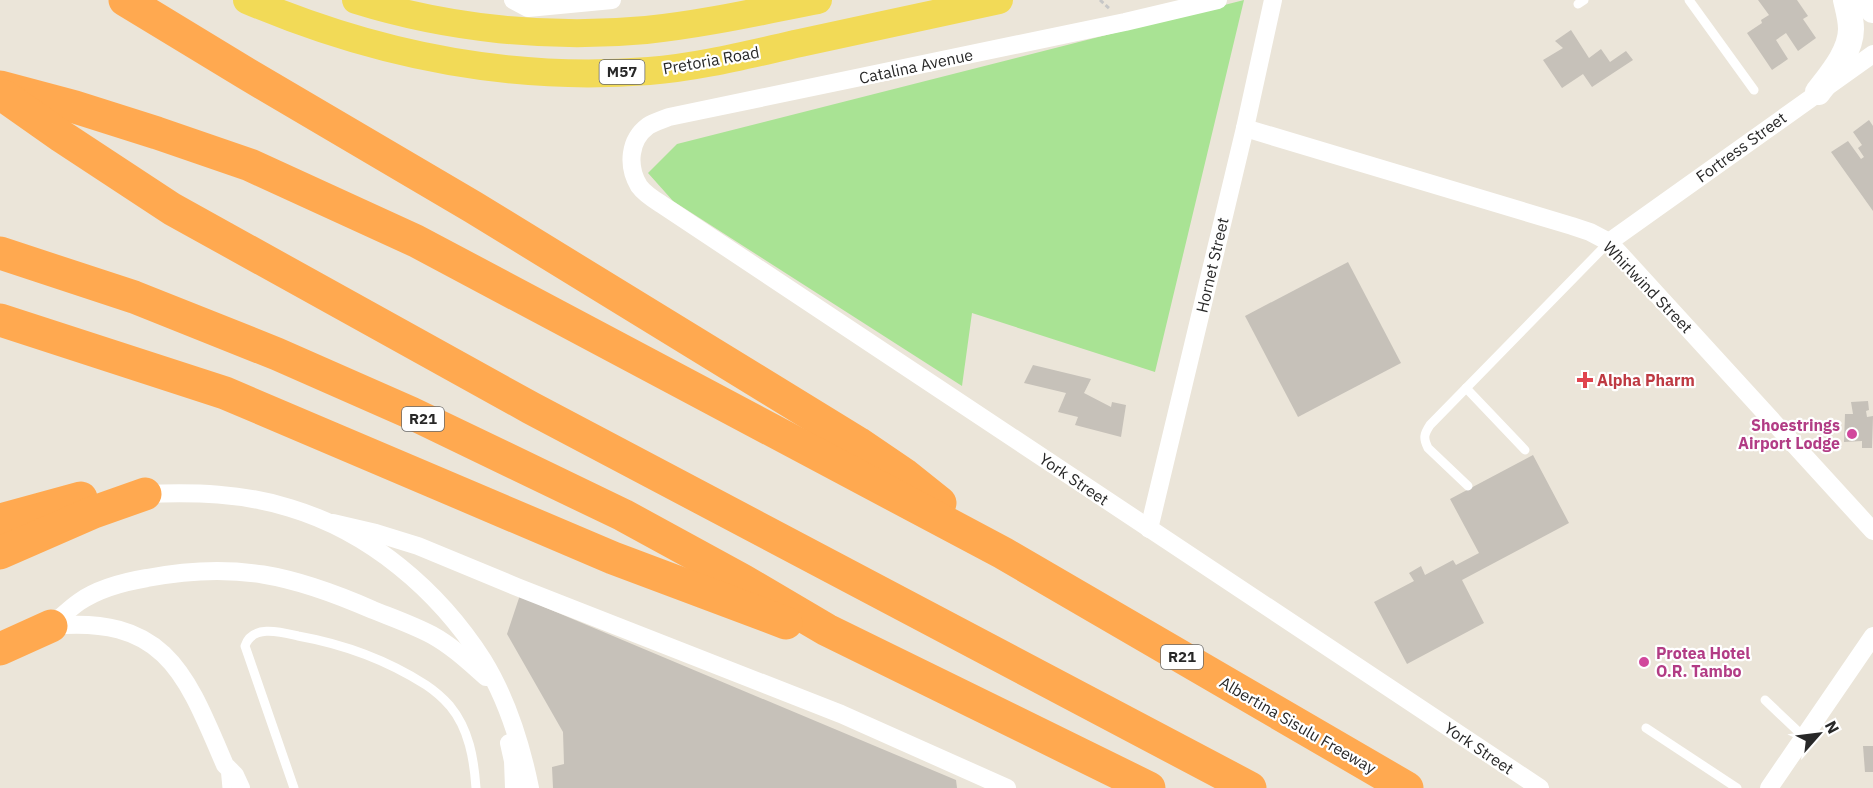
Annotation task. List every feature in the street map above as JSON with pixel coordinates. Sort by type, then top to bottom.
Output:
[{"type":"highway","points":[[125,0],[501,224],[858,443],[905,475],[1003,554]]},
{"type":"highway","name":"R21","points":[[0,87],[75,107],[250,165],[416,241],[1003,554]]},
{"type":"highway","points":[[0,93],[60,136],[182,215],[531,408],[1251,788]]},
{"type":"highway","name":"R21","points":[[0,253],[134,297],[277,354],[411,413],[623,515],[742,580],[827,630],[1149,788]]},
{"type":"highway","points":[[0,302],[157,356],[193,373],[225,393]]},
{"type":"highway","points":[[0,320],[225,393],[613,558],[779,621],[827,630]]},
{"type":"highway","points":[[0,520],[89,496],[119,493],[146,494]]},
{"type":"highway","points":[[0,553],[94,512],[146,494]]},
{"type":"highway","name":"Albertina Sisulu Freeway","points":[[1003,554],[1407,788]]},
{"type":"highway","points":[[0,649],[28,633]]},
{"type":"main road","name":"Pretoria Road","points":[[247,0],[340,36],[423,57],[527,72],[587,73],[650,71],[721,60],[999,0]]},
{"type":"main road","points":[[356,0],[426,18],[469,25],[567,32],[645,30],[699,23],[818,0]]},
{"type":"street","points":[[513,0],[528,8],[612,0]]},
{"type":"street","name":"Catalina Avenue","points":[[631,153],[634,142],[648,126],[669,117],[1125,22],[1218,0]]},
{"type":"street","name":"Hornet Street","points":[[1149,529],[1274,0]]},
{"type":"street","points":[[1818,92],[1850,41],[1851,18],[1846,0]]},
{"type":"street","points":[[1866,0],[1873,10]]},
{"type":"street","name":"Fortress Street","points":[[1609,242],[1873,54]]},
{"type":"street","name":"Whirlwind Street","points":[[1245,128],[1572,226],[1609,242],[1873,531]]},
{"type":"street","name":"York Street","points":[[631,153],[631,164],[640,186],[661,204],[1540,788]]},
{"type":"street","points":[[146,494],[209,493],[240,498],[287,507],[333,523],[376,532],[418,546],[841,714],[1007,788]]},
{"type":"street","points":[[333,523],[383,553],[410,576],[440,605],[471,644],[483,661],[500,694],[520,747],[530,788]]},
{"type":"street","points":[[28,633],[98,591],[126,582],[168,574],[222,569],[300,582],[322,589],[432,635],[465,658],[500,694],[513,761],[514,788]]},
{"type":"street","points":[[28,633],[72,624],[111,628],[130,633],[151,644],[168,658],[191,688],[225,765],[241,788]]},
{"type":"street","points":[[1769,788],[1873,636]]},
{"type":"lane","points":[[1689,0],[1754,90]]},
{"type":"lane","points":[[1468,486],[1428,448],[1424,435],[1430,425],[1609,242]]},
{"type":"lane","points":[[1466,388],[1525,450]]},
{"type":"lane","points":[[294,788],[245,646],[251,637],[267,631],[329,642],[369,656],[426,685],[450,706],[466,734],[475,769],[476,788]]},
{"type":"lane","points":[[1765,700],[1804,737]]},
{"type":"lane","points":[[1646,728],[1737,788]]},
{"type":"lane","points":[[225,765],[227,788]]},
{"type":"green space","points":[[1244,0],[1155,372],[972,313],[962,386],[673,201],[648,173],[677,144]]},
{"type":"building","points":[[1758,0],[1797,0],[1808,16],[1803,19],[1816,38],[1798,51],[1786,33],[1776,40],[1788,59],[1772,70],[1747,33],[1769,15]]},
{"type":"building","points":[[1571,30],[1589,58],[1601,49],[1610,62],[1626,51],[1633,60],[1592,87],[1583,74],[1562,88],[1543,60],[1563,48],[1555,41]]},
{"type":"building","points":[[1869,120],[1873,126],[1873,211],[1831,152],[1848,141],[1861,159],[1864,157],[1858,148],[1862,145],[1853,132]]},
{"type":"building","points":[[1348,262],[1401,363],[1298,417],[1245,316]]},
{"type":"building","points":[[1033,365],[1091,379],[1084,393],[1111,407],[1112,402],[1126,405],[1121,437],[1075,425],[1078,417],[1058,412],[1066,393],[1024,383]]},
{"type":"building","points":[[1868,401],[1867,417],[1873,416],[1872,448],[1862,448],[1862,441],[1844,442],[1845,414],[1853,414],[1851,402]]},
{"type":"building","points":[[1533,455],[1569,523],[1462,580],[1484,623],[1407,664],[1374,602],[1414,581],[1409,573],[1421,566],[1425,575],[1453,560],[1456,565],[1479,553],[1450,499]]},
{"type":"building","points":[[520,595],[956,780],[957,788],[553,788],[552,767],[564,764],[563,732],[507,634]]},
{"type":"building","points":[[1863,746],[1873,746],[1873,772],[1865,772]]},
{"type":"place","name":"Alpha Pharm","points":[[1585,380]]},
{"type":"place","name":"Shoestrings Airport Lodge","points":[[1852,434]]},
{"type":"place","name":"Protea Hotel O.R. Tambo","points":[[1644,662]]}]
